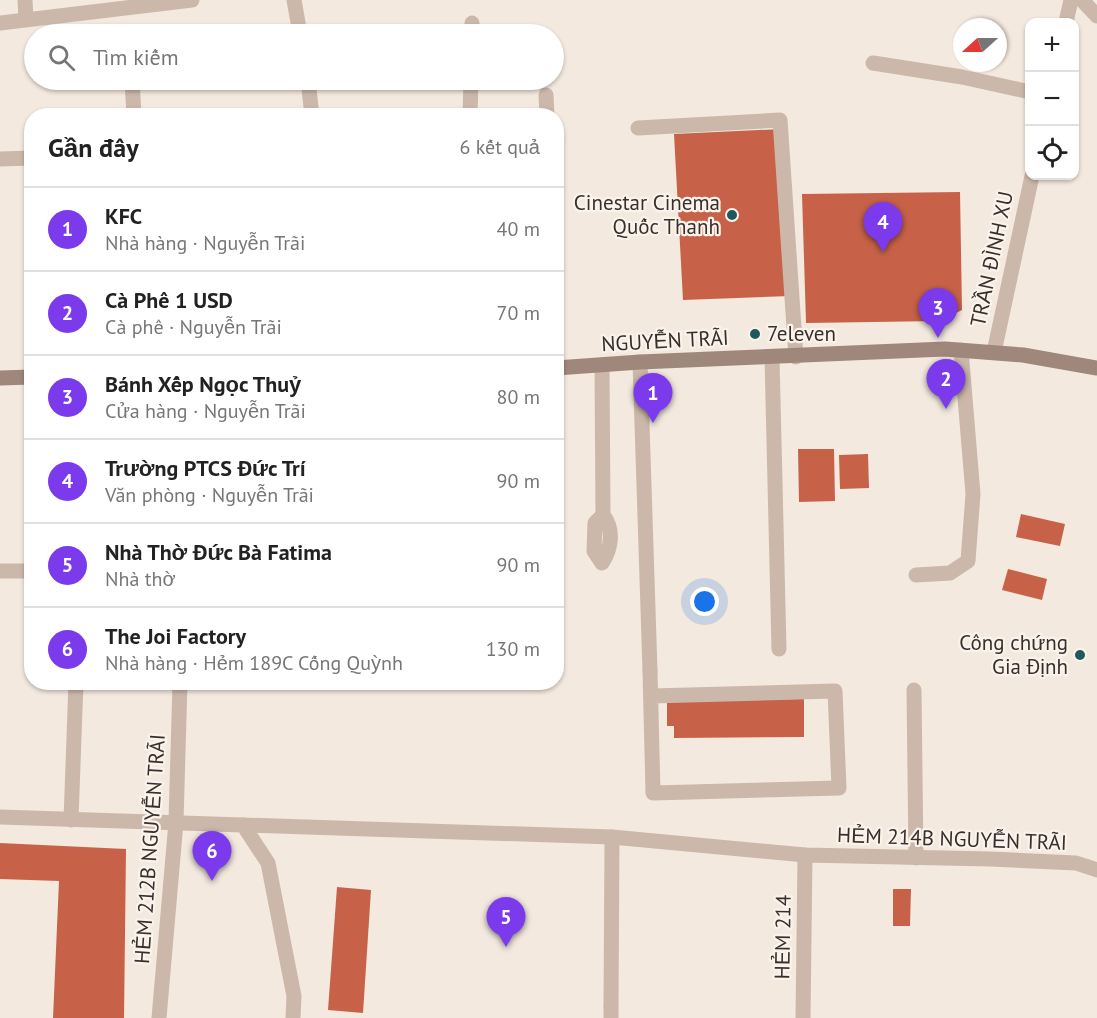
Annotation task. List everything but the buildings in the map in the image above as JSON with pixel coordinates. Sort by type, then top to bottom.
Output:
[{"type":"main road","name":"NGUYỄN TRÃI","points":[[564,367],[640,362],[961,350],[1023,355],[1097,368]]},
{"type":"main road","points":[[0,378],[24,377]]},
{"type":"street","points":[[25,0],[26,19]]},
{"type":"street","points":[[0,22],[26,19],[77,7],[192,0]]},
{"type":"street","points":[[294,0],[298,24]]},
{"type":"street","points":[[1067,18],[1071,0]]},
{"type":"street","points":[[1082,0],[1097,16]]},
{"type":"street","points":[[873,63],[962,77],[1025,91]]},
{"type":"street","points":[[133,90],[134,108]]},
{"type":"street","points":[[309,90],[311,108]]},
{"type":"street","points":[[470,108],[471,90]]},
{"type":"street","points":[[546,94],[547,108]]},
{"type":"street","points":[[638,128],[780,120],[796,357]]},
{"type":"street","points":[[0,159],[24,158]]},
{"type":"street","name":"TRẦN ÐÌNH XU","points":[[994,352],[1031,180]]},
{"type":"street","points":[[916,575],[950,573],[968,561],[974,494],[961,350]]},
{"type":"street","points":[[772,358],[779,649]]},
{"type":"street","points":[[640,362],[653,793],[839,788],[836,691],[651,696]]},
{"type":"street","points":[[602,365],[603,514]]},
{"type":"street","points":[[0,571],[24,572]]},
{"type":"street","points":[[71,820],[76,690]]},
{"type":"street","name":"HẺM 212B NGUYỄN TRÃI","points":[[159,1018],[177,822],[180,690]]},
{"type":"street","points":[[914,690],[916,858]]},
{"type":"street","name":"HẺM 214B NGUYỄN TRÃI","points":[[0,817],[612,837],[805,855],[1076,863],[1097,870]]},
{"type":"street","points":[[243,825],[268,863],[294,996],[293,1018]]},
{"type":"street","points":[[611,1011],[612,837]]},
{"type":"street","name":"HẺM 214","points":[[803,1018],[805,855]]},
{"type":"place","name":"Cinestar Cinema Quốc Thanh","points":[[732,215]]},
{"type":"place","name":"Trường PTCS Đức Trí","points":[[883,252]]},
{"type":"place","name":"7eleven","points":[[755,334]]},
{"type":"place","name":"Bánh Xếp Ngọc Thuỷ","points":[[938,338]]},
{"type":"place","name":"Cà Phê 1 USD","points":[[946,409]]},
{"type":"place","name":"KFC","points":[[653,423]]},
{"type":"place","name":"Công chứng Gia Định","points":[[1080,655]]},
{"type":"place","name":"The Joi Factory","points":[[212,881]]},
{"type":"place","name":"Nhà Thờ Đức Bà Fatima","points":[[506,947]]}]
